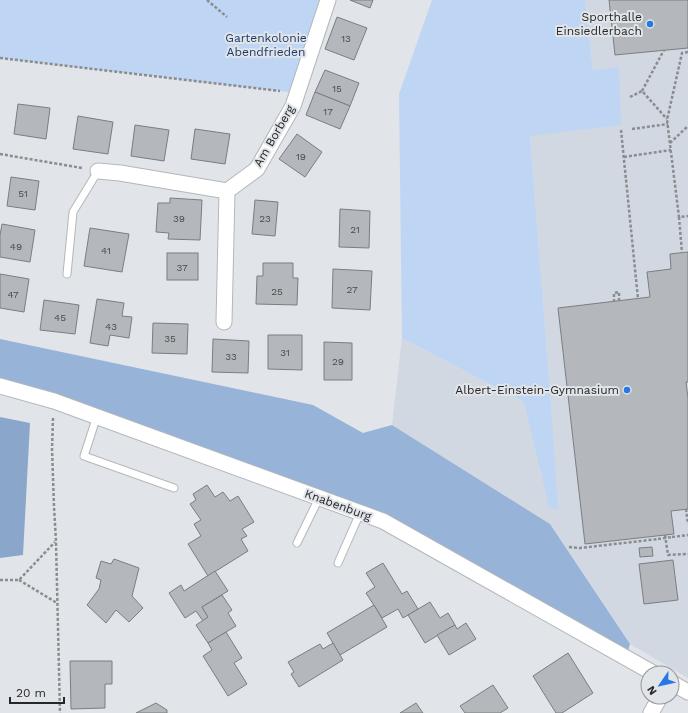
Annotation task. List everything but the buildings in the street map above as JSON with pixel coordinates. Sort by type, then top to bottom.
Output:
[{"type":"street","name":"Am Borberg","points":[[227,191],[256,169],[293,106],[328,0]]},
{"type":"street","points":[[98,171],[120,173],[227,191],[224,322]]},
{"type":"street","name":"Knabenburg","points":[[0,386],[54,401],[97,416],[383,521],[640,666]]},
{"type":"lane","points":[[66,274],[73,212],[98,171]]},
{"type":"lane","points":[[97,416],[84,456],[174,488]]},
{"type":"lane","points":[[297,543],[319,498]]},
{"type":"lane","points":[[338,563],[360,513]]},
{"type":"path","points":[[207,0],[228,17]]},
{"type":"path","points":[[630,98],[642,91],[664,50]]},
{"type":"path","points":[[682,253],[667,120],[682,53],[688,52]]},
{"type":"path","points":[[0,58],[297,93]]},
{"type":"path","points":[[642,91],[667,120]]},
{"type":"path","points":[[632,129],[668,124]]},
{"type":"path","points":[[670,144],[688,126]]},
{"type":"path","points":[[622,130],[638,299]]},
{"type":"path","points":[[624,157],[671,150]]},
{"type":"path","points":[[0,154],[98,171]]},
{"type":"path","points":[[679,217],[688,216]]},
{"type":"path","points":[[619,292],[619,300],[614,301],[614,293],[619,292]]},
{"type":"path","points":[[54,401],[52,448],[60,713]]},
{"type":"path","points":[[686,509],[688,524]]},
{"type":"path","points":[[665,535],[668,555],[688,554]]},
{"type":"path","points":[[569,547],[580,548],[688,535]]},
{"type":"path","points":[[19,580],[56,542]]},
{"type":"path","points":[[0,580],[19,580],[57,603]]},
{"type":"shaded area","points":[[585,0],[688,0],[688,678],[680,673],[680,665],[666,665],[630,644],[550,524],[392,425],[402,338],[552,417],[530,136],[619,68],[593,70]]},
{"type":"shaded area","points":[[0,339],[313,405],[363,433],[392,425],[550,524],[630,644],[626,658],[383,521],[0,386]]},
{"type":"shaded area","points":[[0,417],[30,423],[23,555],[0,558]]},
{"type":"green space","name":"Gartenkolonie Abendfrieden","points":[[0,0],[328,0],[297,93],[0,58]]},
{"type":"green space","points":[[432,0],[585,0],[593,70],[619,67],[621,125],[530,136],[558,510],[549,507],[524,402],[402,338],[399,94]]},
{"type":"place","name":"Sporthalle Einsiedlerbach","points":[[650,24]]},
{"type":"place","name":"Albert-Einstein-Gymnasium","points":[[627,390]]}]
